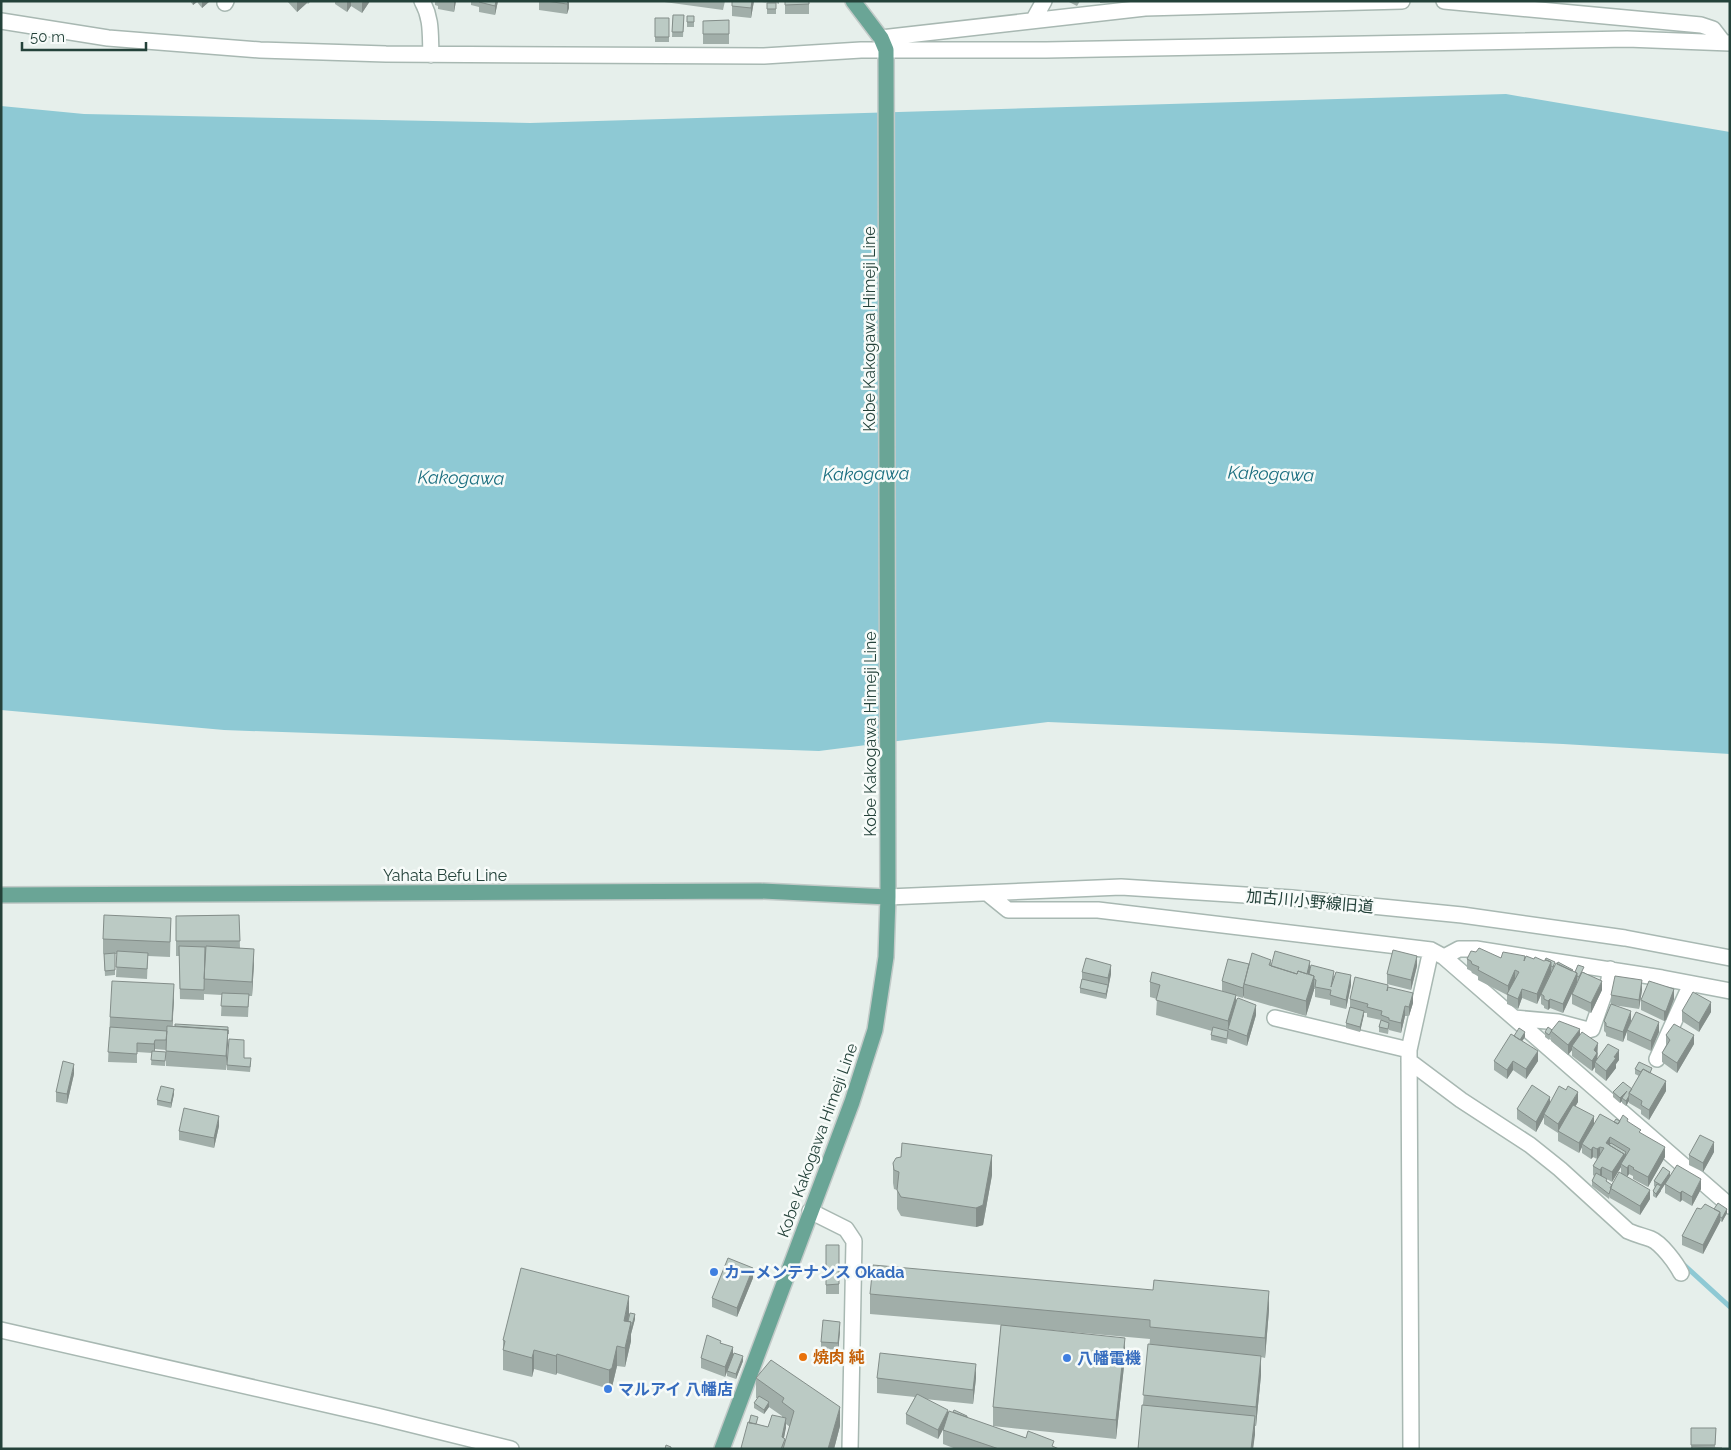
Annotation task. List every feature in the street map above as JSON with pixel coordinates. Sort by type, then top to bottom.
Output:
[{"type":"main road","points":[[853,1],[883,44]]},
{"type":"main road","name":"Kobe Kakogawa Himeji Line","points":[[722,1449],[852,1102],[875,1030],[886,957],[888,868],[885,72],[883,44]]},
{"type":"main road","name":"Yahata Befu Line","points":[[1,895],[760,891],[888,897]]},
{"type":"street","points":[[422,1],[428,12],[430,22],[430,54]]},
{"type":"street","points":[[1034,19],[1044,1]]},
{"type":"street","points":[[1,21],[108,38],[260,50],[386,54],[755,56],[883,44],[1034,19],[1145,8],[1402,1]]},
{"type":"street","points":[[1444,1],[1701,25],[1713,30],[1726,43]]},
{"type":"street","points":[[883,44],[1156,49],[1627,39],[1726,43]]},
{"type":"street","name":"加古川小野線旧道","points":[[888,897],[1121,888],[1292,898],[1462,915],[1625,938],[1730,958]]},
{"type":"street","points":[[987,893],[1008,910],[1098,910],[1437,954],[1460,949],[1476,949],[1730,991]]},
{"type":"street","points":[[1437,954],[1514,1018],[1730,1206]]},
{"type":"street","points":[[1411,1449],[1409,1056],[1437,954]]},
{"type":"street","points":[[1514,1018],[1547,1020],[1588,1030],[1592,1029],[1609,980],[1610,970]]},
{"type":"street","points":[[1657,1058],[1692,984]]},
{"type":"street","points":[[1275,1018],[1409,1056],[1461,1100],[1530,1144],[1628,1231],[1640,1237],[1653,1239],[1674,1261],[1681,1273]]},
{"type":"street","points":[[810,1211],[846,1229],[854,1241],[850,1449]]},
{"type":"street","points":[[1,1330],[377,1416],[511,1449]]},
{"type":"water","name":"Kakogawa","points":[[1506,94],[1730,132],[1730,754],[1563,744],[1048,722],[819,751],[224,730],[1,710],[1,106],[84,114],[530,123]]},
{"type":"building","points":[[480,1],[496,1],[495,6]]},
{"type":"building","points":[[546,1],[568,1],[567,4]]},
{"type":"building","points":[[732,1],[752,1],[751,8],[732,6]]},
{"type":"building","points":[[785,1],[809,1],[809,4],[785,5]]},
{"type":"building","points":[[767,3],[776,3],[776,9],[767,9]]},
{"type":"building","points":[[673,15],[684,15],[683,32],[672,32]]},
{"type":"building","points":[[687,16],[694,16],[694,22],[687,22]]},
{"type":"building","points":[[655,18],[669,18],[669,37],[655,37]]},
{"type":"building","points":[[729,20],[729,34],[703,34],[703,21]]},
{"type":"building","points":[[104,915],[171,918],[170,942],[103,939]]},
{"type":"building","points":[[239,915],[240,941],[176,941],[176,916]]},
{"type":"building","points":[[179,946],[205,947],[204,990],[180,989]]},
{"type":"building","points":[[206,946],[254,949],[252,982],[204,979]]},
{"type":"building","points":[[1479,948],[1501,958],[1503,952],[1525,956],[1524,961],[1526,956],[1551,962],[1537,994],[1522,989],[1518,999],[1507,994],[1519,972],[1515,970],[1508,986],[1478,970],[1479,967],[1467,959],[1471,951],[1476,952]]},
{"type":"building","points":[[1393,950],[1417,956],[1411,980],[1387,974]]},
{"type":"building","points":[[117,951],[148,953],[147,969],[116,967]]},
{"type":"building","points":[[1275,951],[1310,961],[1307,974],[1298,971],[1297,974],[1271,966]]},
{"type":"building","points":[[115,953],[115,970],[105,971],[104,954]]},
{"type":"building","points":[[1252,953],[1271,960],[1269,965],[1297,974],[1298,971],[1314,976],[1306,1001],[1244,984]]},
{"type":"building","points":[[1086,958],[1111,965],[1108,978],[1082,972]]},
{"type":"building","points":[[1546,958],[1555,962],[1553,967],[1551,962],[1545,960]]},
{"type":"building","points":[[1228,959],[1249,964],[1243,988],[1222,981]]},
{"type":"building","points":[[1558,962],[1573,970],[1557,964]]},
{"type":"building","points":[[1556,963],[1577,973],[1563,1004],[1550,999],[1548,1001],[1541,994]]},
{"type":"building","points":[[1311,965],[1334,971],[1331,987],[1336,972],[1351,975],[1346,1000],[1330,995],[1331,990],[1315,987],[1316,980],[1314,976],[1309,974]]},
{"type":"building","points":[[1578,965],[1584,967],[1579,977],[1575,972]]},
{"type":"building","points":[[1152,972],[1236,995],[1228,1021],[1156,1000],[1160,985],[1150,982]]},
{"type":"building","points":[[1582,972],[1602,981],[1591,1003],[1572,994]]},
{"type":"building","points":[[1615,976],[1642,980],[1639,1000],[1611,995]]},
{"type":"building","points":[[1355,977],[1388,985],[1387,991],[1388,987],[1413,993],[1409,1007],[1405,1006],[1401,1023],[1389,1020],[1389,1018],[1381,1015],[1382,1011],[1367,1007],[1368,1004],[1350,999]]},
{"type":"building","points":[[1082,979],[1108,985],[1106,994],[1080,988]]},
{"type":"building","points":[[112,981],[174,984],[172,1021],[110,1017]]},
{"type":"building","points":[[1649,981],[1674,989],[1666,1011],[1641,1000]]},
{"type":"building","points":[[1693,992],[1711,1002],[1699,1023],[1682,1011]]},
{"type":"building","points":[[222,993],[249,994],[248,1007],[221,1006]]},
{"type":"building","points":[[1238,998],[1256,1005],[1247,1036],[1228,1029]]},
{"type":"building","points":[[1611,1004],[1631,1011],[1623,1032],[1606,1026],[1604,1021]]},
{"type":"building","points":[[1350,1007],[1364,1011],[1360,1027],[1346,1023]]},
{"type":"building","points":[[1636,1012],[1659,1022],[1651,1041],[1627,1030]]},
{"type":"building","points":[[1381,1020],[1389,1023],[1388,1029],[1379,1027]]},
{"type":"building","points":[[1559,1021],[1580,1029],[1568,1045],[1551,1031]]},
{"type":"building","points":[[175,1024],[228,1027],[228,1030],[175,1026]]},
{"type":"building","points":[[1674,1024],[1694,1035],[1677,1063],[1662,1053],[1670,1040],[1666,1035]]},
{"type":"building","points":[[167,1026],[228,1030],[226,1056],[166,1051]]},
{"type":"building","points":[[110,1027],[167,1031],[166,1040],[155,1040],[154,1044],[137,1043],[137,1054],[108,1052]]},
{"type":"building","points":[[1213,1027],[1228,1031],[1227,1039],[1211,1035]]},
{"type":"building","points":[[1548,1027],[1552,1030],[1549,1035],[1545,1032]]},
{"type":"building","points":[[1519,1028],[1525,1032],[1520,1040],[1514,1036]]},
{"type":"building","points":[[1582,1032],[1598,1043],[1594,1050],[1597,1053],[1592,1061],[1572,1046]]},
{"type":"building","points":[[1511,1034],[1538,1051],[1526,1069],[1513,1061],[1507,1070],[1494,1061]]},
{"type":"building","points":[[229,1039],[244,1040],[244,1058],[251,1058],[250,1067],[227,1065]]},
{"type":"building","points":[[1608,1044],[1619,1050],[1614,1057],[1616,1058],[1606,1071],[1595,1062]]},
{"type":"building","points":[[152,1051],[166,1052],[165,1061],[151,1060]]},
{"type":"building","points":[[63,1061],[74,1064],[67,1094],[56,1092]]},
{"type":"building","points":[[1639,1062],[1652,1068],[1650,1073],[1643,1069],[1641,1072],[1635,1069]]},
{"type":"building","points":[[1643,1069],[1666,1081],[1649,1110],[1641,1105],[1642,1101],[1629,1093]]},
{"type":"building","points":[[1623,1082],[1632,1089],[1626,1101],[1622,1098],[1627,1091],[1620,1098],[1613,1092]]},
{"type":"building","points":[[1532,1085],[1550,1097],[1536,1122],[1517,1109]]},
{"type":"building","points":[[161,1086],[174,1089],[171,1103],[157,1100]]},
{"type":"building","points":[[1559,1086],[1566,1090],[1568,1086],[1578,1092],[1558,1124],[1544,1114]]},
{"type":"building","points":[[1573,1105],[1594,1116],[1579,1143],[1558,1131]]},
{"type":"building","points":[[184,1108],[219,1116],[214,1138],[179,1131]]},
{"type":"building","points":[[1600,1114],[1618,1124],[1623,1115],[1628,1119],[1627,1121],[1641,1130],[1639,1132],[1665,1147],[1648,1177],[1629,1165],[1627,1168],[1621,1164],[1630,1149],[1610,1137],[1606,1143],[1624,1154],[1612,1172],[1602,1167],[1600,1170],[1593,1166],[1604,1148],[1600,1147],[1597,1149],[1593,1147],[1591,1150],[1582,1144]]},
{"type":"building","points":[[1616,1119],[1620,1121],[1618,1124],[1614,1122]]},
{"type":"building","points":[[1700,1135],[1714,1142],[1703,1163],[1689,1155]]},
{"type":"building","points":[[902,1143],[992,1155],[983,1205],[976,1208],[901,1197],[897,1190],[899,1172],[894,1170],[893,1163],[896,1158],[901,1157]]},
{"type":"building","points":[[1611,1143],[1626,1152],[1624,1156],[1624,1154],[1609,1145]]},
{"type":"building","points":[[1677,1165],[1701,1179],[1692,1197],[1682,1191],[1680,1193],[1665,1184]]},
{"type":"building","points":[[1663,1167],[1670,1172],[1661,1185],[1654,1181]]},
{"type":"building","points":[[1619,1172],[1650,1190],[1640,1206],[1610,1188]]},
{"type":"building","points":[[1596,1173],[1607,1179],[1606,1181],[1612,1185],[1609,1194],[1592,1181]]},
{"type":"building","points":[[1657,1184],[1661,1186],[1656,1194],[1653,1191]]},
{"type":"building","points":[[1718,1203],[1727,1209],[1722,1218],[1720,1217],[1720,1212],[1714,1209]]},
{"type":"building","points":[[1705,1204],[1720,1212],[1703,1245],[1682,1236],[1697,1208],[1701,1209]]},
{"type":"building","points":[[826,1245],[839,1245],[839,1284],[826,1285]]},
{"type":"building","points":[[728,1258],[753,1268],[737,1308],[712,1298]]},
{"type":"building","points":[[873,1265],[1153,1290],[1154,1280],[1269,1291],[1265,1338],[1150,1327],[1150,1320],[870,1294]]},
{"type":"building","points":[[521,1268],[629,1296],[624,1321],[631,1322],[625,1348],[617,1346],[612,1368],[609,1370],[557,1354],[556,1356],[534,1350],[532,1358],[503,1350],[505,1341],[503,1340]]},
{"type":"building","points":[[630,1313],[635,1314],[631,1329],[631,1322],[628,1321]]},
{"type":"building","points":[[823,1320],[840,1322],[838,1343],[821,1342]]},
{"type":"building","points":[[1001,1325],[1125,1338],[1116,1420],[993,1407]]},
{"type":"building","points":[[707,1335],[721,1341],[720,1343],[733,1347],[725,1367],[701,1358]]},
{"type":"building","points":[[1148,1344],[1261,1356],[1256,1407],[1143,1395]]},
{"type":"building","points":[[734,1353],[743,1356],[736,1374],[727,1371]]},
{"type":"building","points":[[880,1353],[976,1364],[973,1390],[877,1378]]},
{"type":"building","points":[[771,1360],[840,1407],[828,1449],[783,1449],[794,1411],[782,1402],[784,1398],[756,1378]]},
{"type":"building","points":[[917,1394],[948,1410],[938,1430],[906,1414]]},
{"type":"building","points":[[759,1396],[769,1402],[764,1410],[754,1403]]},
{"type":"building","points":[[1142,1405],[1255,1416],[1251,1449],[1138,1449]]},
{"type":"building","points":[[954,1410],[967,1416],[967,1417],[953,1412]]},
{"type":"building","points":[[949,1411],[1026,1438],[1028,1431],[1054,1441],[1052,1446],[1059,1449],[999,1449],[943,1430]]},
{"type":"building","points":[[751,1415],[758,1417],[756,1424],[749,1423]]},
{"type":"building","points":[[772,1415],[786,1418],[782,1437],[785,1439],[781,1449],[741,1448],[748,1422],[768,1427]]},
{"type":"building","points":[[1691,1428],[1716,1428],[1715,1445],[1691,1445]]},
{"type":"building","points":[[666,1445],[671,1447],[671,1449],[665,1449]]},
{"type":"building","points":[[1692,1447],[1722,1448],[1722,1449],[1692,1449]]},
{"type":"waterway","points":[[1682,1263],[1730,1307]]},
{"type":"place","name":"カーメンテナンス Okada","points":[[714,1272]]},
{"type":"place","name":"焼肉 純","points":[[803,1357]]},
{"type":"place","name":"八幡電機","points":[[1067,1358]]},
{"type":"place","name":"マルアイ 八幡店","points":[[608,1389]]}]
